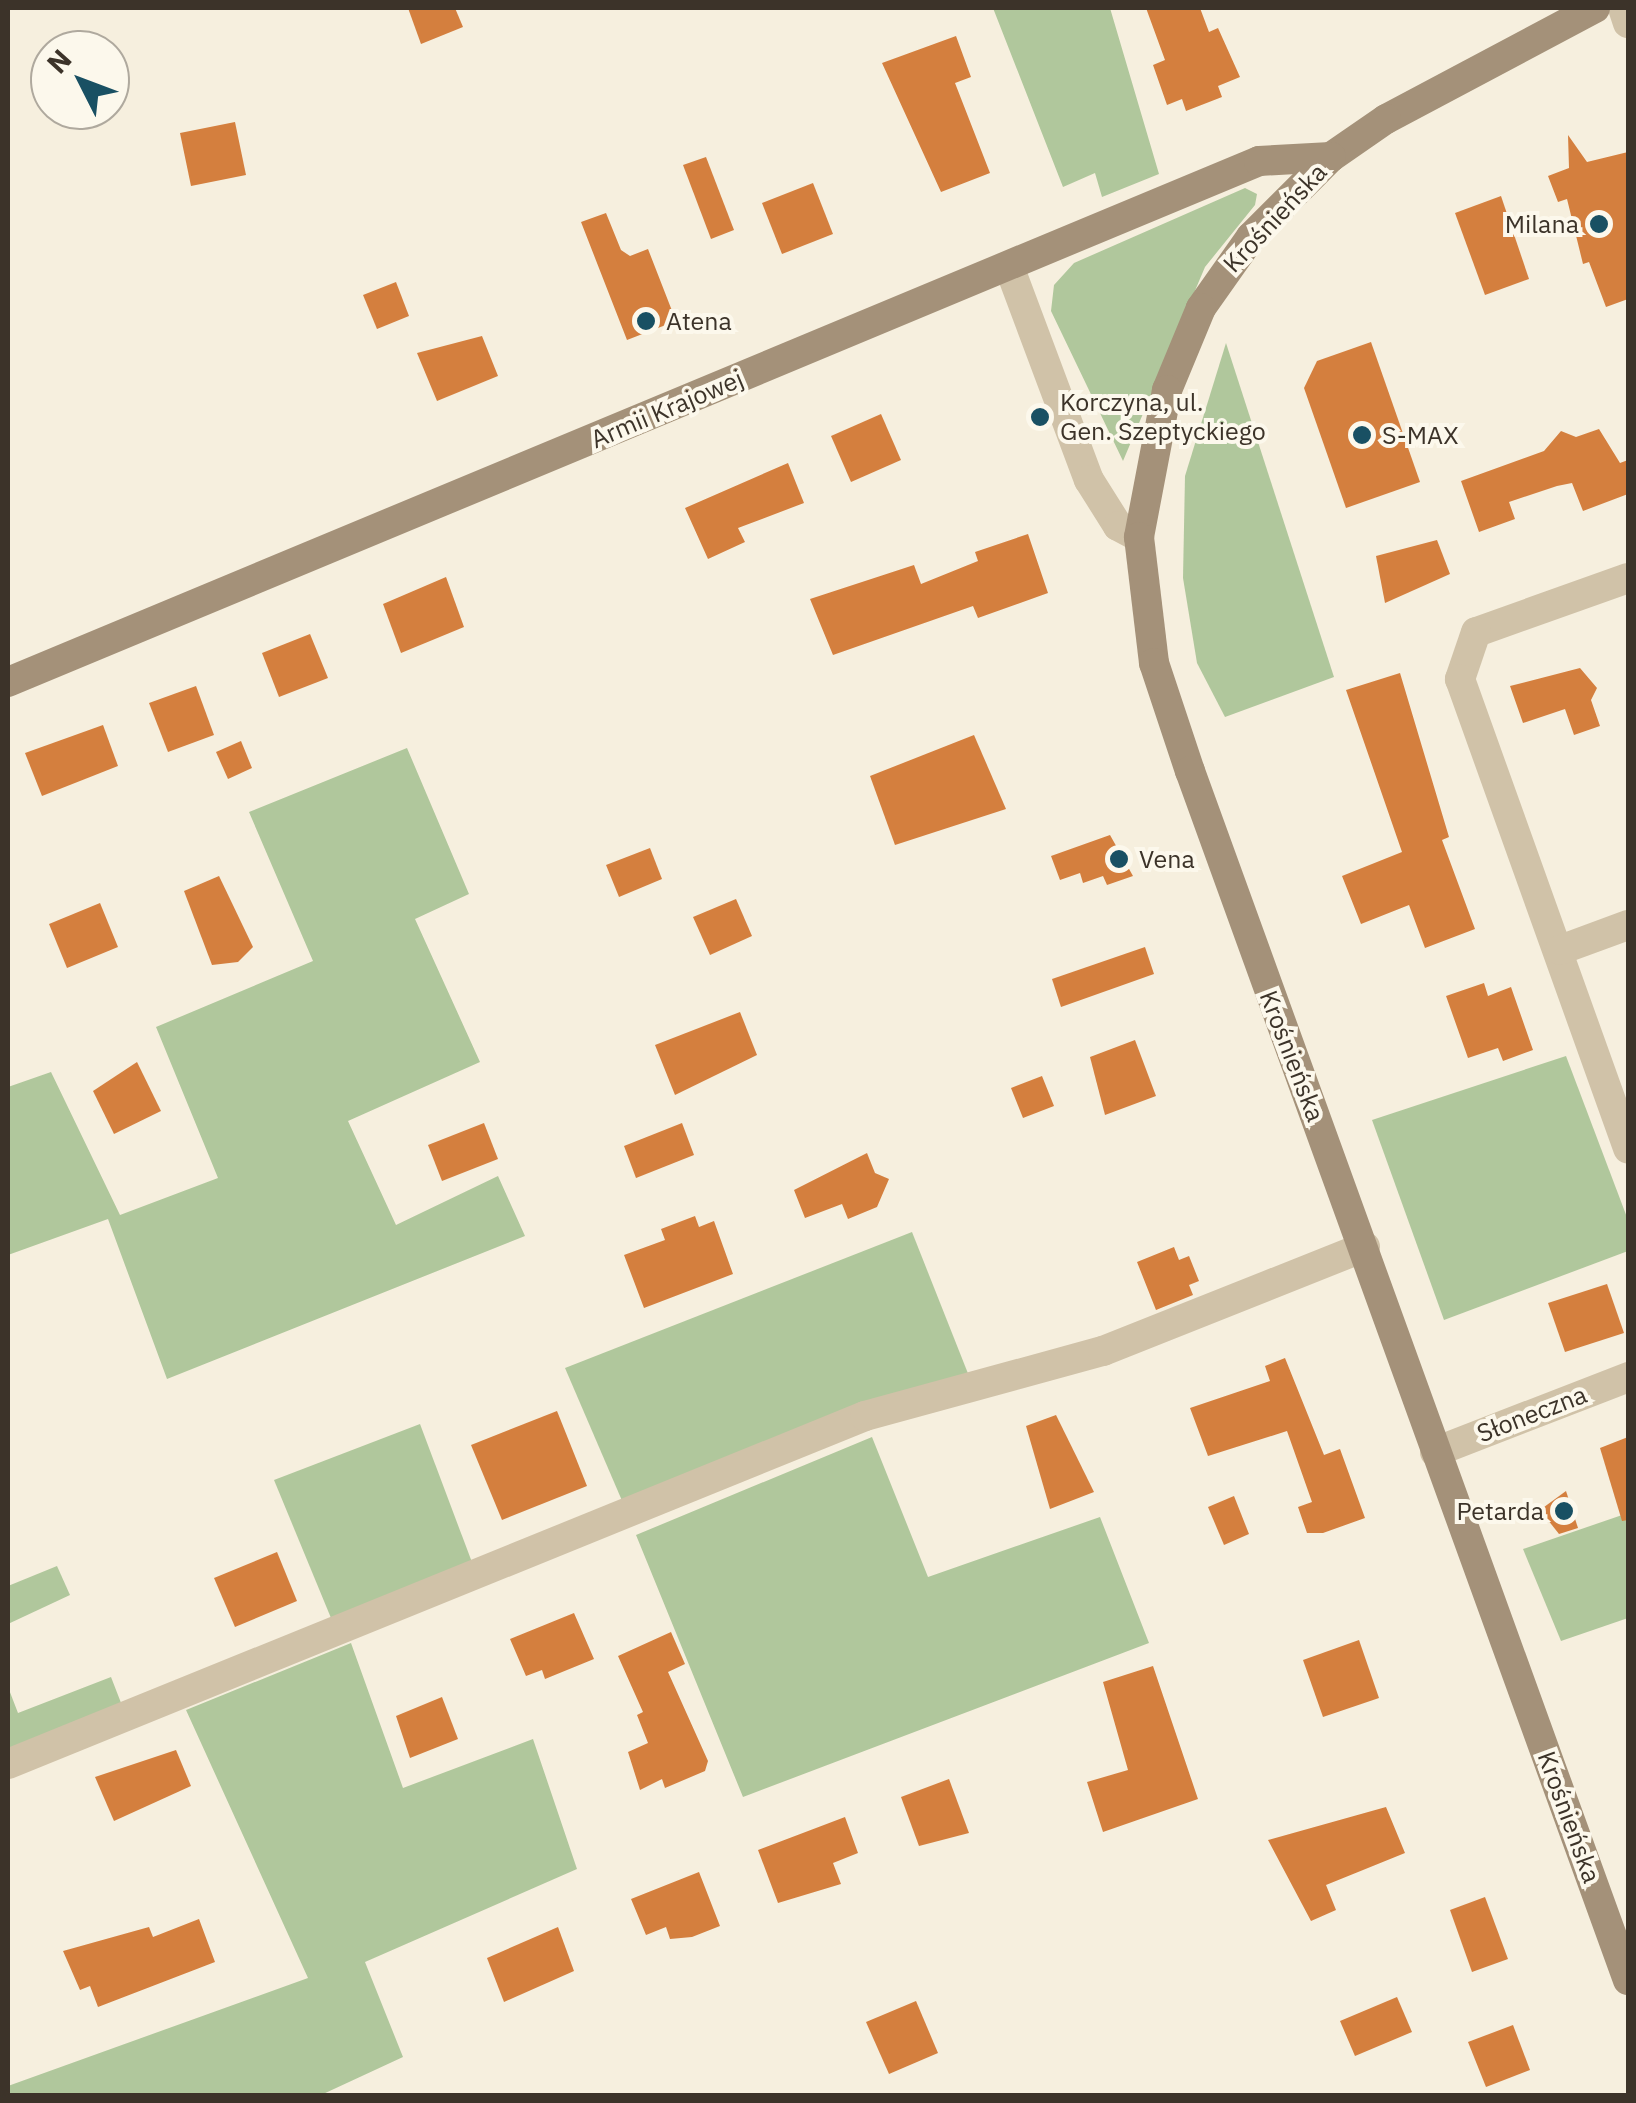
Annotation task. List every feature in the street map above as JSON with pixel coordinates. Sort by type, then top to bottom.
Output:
[{"type":"main road","name":"Krośnieńska","points":[[1595,8],[1386,119],[1331,157],[1251,237],[1202,308],[1153,436],[1139,537],[1154,662],[1628,1980]]},
{"type":"main road","name":"Armii Krajowej","points":[[8,682],[1010,269],[1259,161],[1331,157]]},
{"type":"street","points":[[1623,8],[1628,23]]},
{"type":"street","points":[[1010,269],[1089,480],[1118,526],[1139,537]]},
{"type":"street","points":[[1628,578],[1476,632],[1460,679],[1628,1148]]},
{"type":"street","points":[[1560,950],[1628,925]]},
{"type":"street","points":[[8,1764],[865,1416],[1103,1351],[1365,1248]]},
{"type":"street","name":"Słoneczna","points":[[1435,1452],[1628,1377]]},
{"type":"green space","points":[[993,8],[1110,8],[1159,174],[1102,197],[1095,173],[1063,187]]},
{"type":"green space","points":[[1245,188],[1257,194],[1255,205],[1205,267],[1123,461],[1051,311],[1054,285],[1074,263]]},
{"type":"green space","points":[[1226,343],[1334,677],[1225,717],[1197,663],[1183,578],[1185,476]]},
{"type":"green space","points":[[407,748],[469,894],[415,919],[480,1062],[348,1121],[396,1225],[498,1176],[525,1236],[167,1379],[108,1219],[8,1255],[8,1087],[51,1072],[120,1215],[218,1178],[156,1027],[313,961],[249,812]]},
{"type":"green space","points":[[1566,1056],[1628,1220],[1628,1251],[1444,1320],[1372,1120]]},
{"type":"green space","points":[[912,1232],[969,1376],[623,1503],[565,1368]]},
{"type":"green space","points":[[420,1424],[473,1565],[331,1618],[274,1480]]},
{"type":"green space","points":[[872,1437],[928,1577],[1100,1517],[1149,1643],[743,1797],[636,1535]]},
{"type":"green space","points":[[1628,1513],[1628,1618],[1561,1641],[1523,1549]]},
{"type":"green space","points":[[57,1566],[70,1595],[8,1624],[8,1586]]},
{"type":"green space","points":[[351,1643],[403,1788],[533,1739],[577,1869],[365,1962],[403,2057],[321,2095],[8,2095],[8,2086],[308,1978],[186,1710]]},
{"type":"green space","points":[[111,1677],[123,1708],[8,1752],[8,1687],[18,1713]]},
{"type":"building","points":[[408,8],[455,8],[463,27],[421,44]]},
{"type":"building","points":[[1146,8],[1200,8],[1209,32],[1218,28],[1240,77],[1218,86],[1222,97],[1186,111],[1182,99],[1167,105],[1153,65],[1165,60]]},
{"type":"building","points":[[956,36],[971,77],[955,83],[990,173],[941,192],[882,63]]},
{"type":"building","points":[[235,122],[246,175],[191,186],[180,133]]},
{"type":"building","name":"Milana","points":[[1568,135],[1587,162],[1628,152],[1628,299],[1606,307],[1589,262],[1583,264],[1567,199],[1558,202],[1548,176],[1569,168]]},
{"type":"building","points":[[706,157],[734,230],[711,239],[683,165]]},
{"type":"building","points":[[813,183],[833,234],[782,254],[762,203]]},
{"type":"building","points":[[1501,196],[1529,279],[1485,295],[1455,213]]},
{"type":"building","points":[[606,213],[621,250],[630,256],[648,249],[676,321],[627,340],[581,222]]},
{"type":"building","points":[[396,282],[409,316],[377,329],[363,295]]},
{"type":"building","points":[[482,336],[498,376],[437,401],[417,353]]},
{"type":"building","name":"S-MAX","points":[[1371,342],[1420,482],[1346,508],[1304,388],[1317,361]]},
{"type":"building","points":[[881,414],[901,460],[851,482],[831,436]]},
{"type":"building","points":[[1599,429],[1620,463],[1628,460],[1628,494],[1583,511],[1572,483],[1557,486],[1509,502],[1515,519],[1479,532],[1461,481],[1544,451],[1561,431],[1576,437]]},
{"type":"building","points":[[788,463],[804,503],[738,528],[745,542],[708,559],[685,508]]},
{"type":"building","points":[[1028,534],[1048,593],[978,618],[973,606],[833,655],[810,599],[914,565],[921,584],[978,561],[975,552]]},
{"type":"building","points":[[1437,540],[1450,574],[1385,603],[1376,556]]},
{"type":"building","points":[[446,577],[464,627],[401,653],[383,604]]},
{"type":"building","points":[[310,634],[328,678],[279,697],[262,653]]},
{"type":"building","points":[[1580,668],[1597,688],[1591,700],[1600,726],[1574,735],[1565,709],[1523,723],[1510,686]]},
{"type":"building","points":[[1400,673],[1449,837],[1442,840],[1475,929],[1425,948],[1409,905],[1361,924],[1342,876],[1402,852],[1346,690]]},
{"type":"building","points":[[196,686],[214,735],[168,752],[149,703]]},
{"type":"building","points":[[103,725],[118,766],[42,796],[25,753]]},
{"type":"building","points":[[974,735],[1006,809],[895,845],[870,776]]},
{"type":"building","points":[[241,741],[252,768],[228,779],[216,752]]},
{"type":"building","points":[[1110,835],[1133,876],[1107,885],[1103,876],[1083,883],[1080,873],[1060,880],[1051,856]]},
{"type":"building","points":[[650,848],[662,879],[619,897],[606,865]]},
{"type":"building","points":[[219,876],[253,947],[238,962],[212,965],[184,891]]},
{"type":"building","points":[[736,899],[752,936],[710,955],[693,917]]},
{"type":"building","points":[[100,903],[118,947],[67,968],[49,924]]},
{"type":"building","points":[[1145,947],[1154,974],[1061,1007],[1052,979]]},
{"type":"building","points":[[1484,983],[1488,996],[1511,987],[1533,1050],[1503,1061],[1498,1048],[1468,1058],[1446,996]]},
{"type":"building","points":[[740,1012],[757,1055],[675,1095],[655,1045]]},
{"type":"building","points":[[1135,1040],[1156,1096],[1105,1115],[1090,1057]]},
{"type":"building","points":[[137,1062],[161,1111],[114,1134],[93,1091]]},
{"type":"building","points":[[1042,1076],[1054,1106],[1023,1118],[1011,1088]]},
{"type":"building","points":[[484,1123],[498,1159],[442,1181],[428,1145]]},
{"type":"building","points":[[682,1123],[694,1155],[636,1178],[624,1146]]},
{"type":"building","points":[[867,1153],[875,1173],[889,1179],[877,1207],[848,1219],[842,1204],[805,1218],[794,1190]]},
{"type":"building","points":[[695,1216],[699,1227],[714,1221],[733,1274],[644,1308],[624,1255],[665,1240],[661,1229]]},
{"type":"building","points":[[1174,1247],[1179,1260],[1189,1256],[1199,1281],[1189,1285],[1193,1295],[1156,1310],[1137,1262]]},
{"type":"building","points":[[1607,1284],[1624,1333],[1565,1352],[1548,1303]]},
{"type":"building","points":[[1285,1358],[1324,1455],[1340,1449],[1365,1518],[1323,1533],[1307,1533],[1298,1507],[1312,1502],[1287,1431],[1208,1456],[1190,1408],[1270,1381],[1265,1366]]},
{"type":"building","points":[[557,1411],[587,1486],[502,1520],[471,1445]]},
{"type":"building","points":[[1056,1415],[1094,1492],[1050,1509],[1026,1426]]},
{"type":"building","points":[[1628,1437],[1628,1520],[1622,1521],[1600,1448]]},
{"type":"building","points":[[1566,1491],[1578,1528],[1559,1534],[1540,1510]]},
{"type":"building","points":[[1234,1496],[1249,1534],[1224,1545],[1208,1507]]},
{"type":"building","points":[[277,1552],[297,1601],[235,1627],[214,1578]]},
{"type":"building","points":[[574,1613],[594,1659],[545,1679],[542,1670],[526,1676],[510,1639]]},
{"type":"building","points":[[671,1632],[685,1664],[668,1672],[708,1761],[705,1771],[665,1788],[662,1779],[640,1790],[628,1752],[648,1743],[637,1715],[643,1712],[618,1656]]},
{"type":"building","points":[[1359,1640],[1379,1698],[1323,1717],[1303,1660]]},
{"type":"building","points":[[1153,1666],[1198,1799],[1103,1832],[1087,1782],[1128,1770],[1103,1682]]},
{"type":"building","points":[[442,1697],[458,1739],[410,1758],[396,1716]]},
{"type":"building","points":[[176,1750],[191,1786],[114,1821],[95,1777]]},
{"type":"building","points":[[949,1779],[969,1833],[919,1846],[901,1797]]},
{"type":"building","points":[[1386,1807],[1405,1853],[1326,1885],[1336,1910],[1311,1921],[1268,1840]]},
{"type":"building","points":[[845,1817],[858,1853],[833,1863],[841,1884],[778,1903],[758,1850]]},
{"type":"building","points":[[699,1872],[720,1926],[692,1937],[670,1939],[666,1927],[646,1935],[631,1899]]},
{"type":"building","points":[[1485,1897],[1508,1959],[1472,1972],[1450,1910]]},
{"type":"building","points":[[199,1919],[215,1962],[98,2007],[90,1986],[80,1990],[63,1951],[149,1927],[153,1937]]},
{"type":"building","points":[[558,1927],[574,1971],[504,2002],[487,1958]]},
{"type":"building","points":[[1397,1997],[1412,2032],[1355,2056],[1340,2021]]},
{"type":"building","points":[[916,2001],[938,2053],[889,2074],[866,2022]]},
{"type":"building","points":[[1513,2025],[1530,2070],[1486,2087],[1468,2042]]},
{"type":"place","name":"Milana","points":[[1599,224]]},
{"type":"place","name":"Atena","points":[[646,321]]},
{"type":"place","name":"Korczyna, ul. Gen. Szeptyckiego","points":[[1040,417]]},
{"type":"place","name":"S-MAX","points":[[1362,435]]},
{"type":"place","name":"Vena","points":[[1119,859]]},
{"type":"place","name":"Petarda","points":[[1564,1511]]}]
